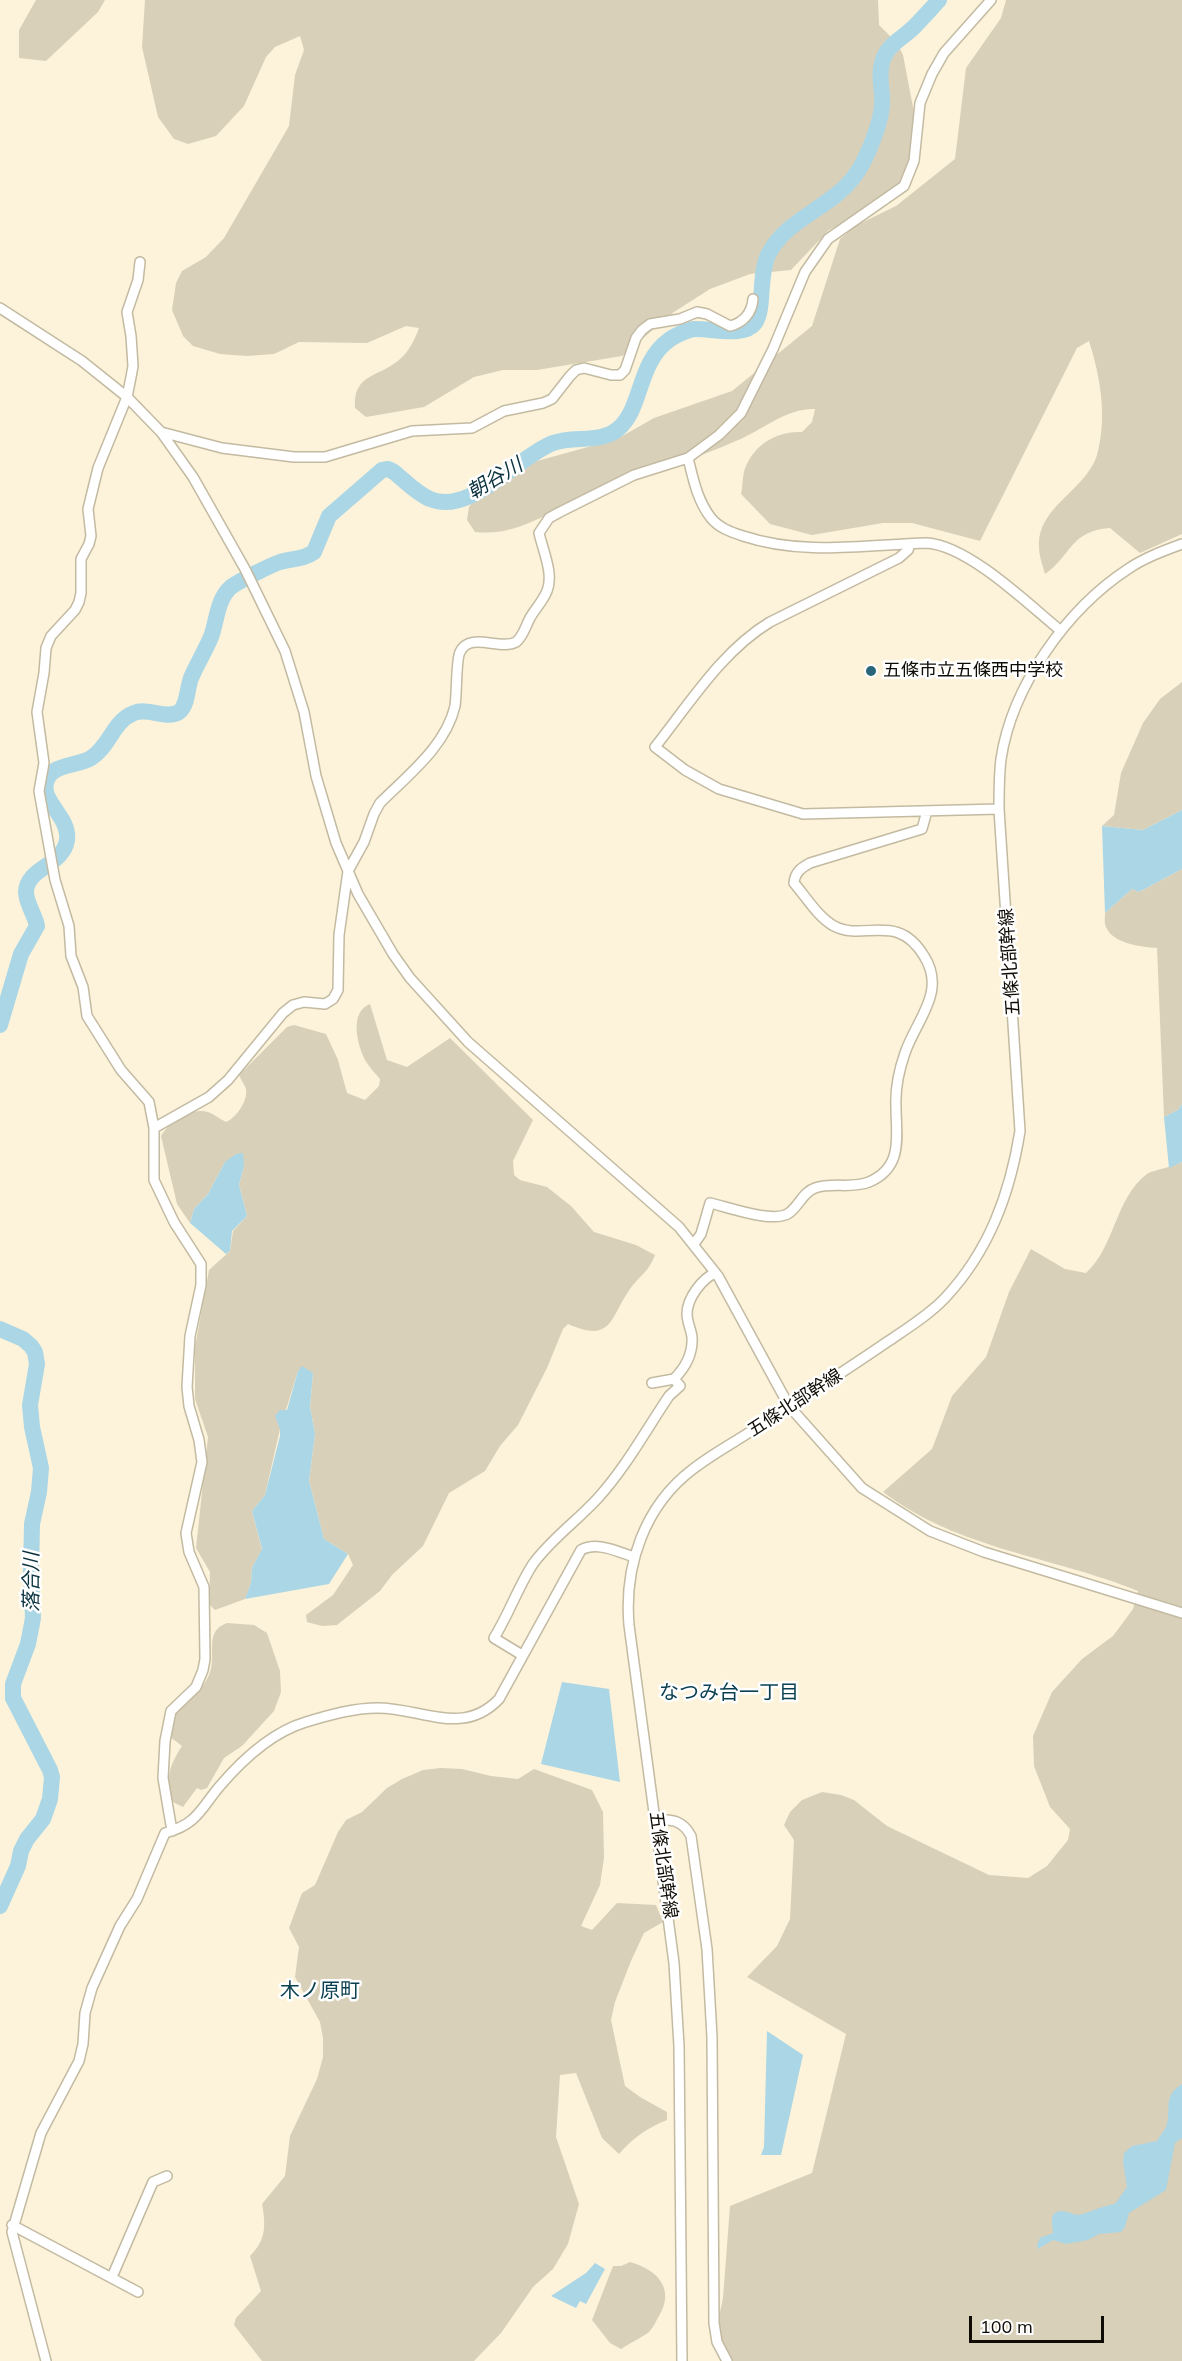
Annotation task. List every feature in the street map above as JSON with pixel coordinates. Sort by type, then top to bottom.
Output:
[{"type":"street","points":[[154,1128],[209,1097],[222,1086],[283,1013],[293,1005],[304,1002],[325,1004],[333,999],[338,990],[339,935],[348,872],[364,842],[380,803],[441,739],[456,699],[458,659],[461,650],[468,644],[476,642],[507,644],[516,642],[546,593],[550,581],[539,533],[543,525],[549,518],[634,475],[688,458],[719,435],[741,413],[773,349],[805,272],[818,251],[828,239],[904,186],[914,161],[920,103],[932,74],[944,53],[991,0]]},
{"type":"street","points":[[46,2361],[12,2225],[26,2188],[41,2133],[79,2061],[83,2044],[85,2013],[92,1988],[120,1926],[137,1899],[168,1832],[163,1778],[165,1741],[171,1711],[196,1687],[203,1670],[204,1659],[204,1587],[186,1542],[202,1462],[187,1387],[190,1336],[202,1273],[196,1255],[174,1222],[154,1180],[154,1128],[149,1102],[129,1080],[87,1016],[82,987],[71,956],[69,926],[52,864],[39,791],[44,763],[38,723],[38,700],[45,673],[46,648],[51,636],[69,618],[79,602],[81,559],[92,536],[88,509],[98,468],[127,397],[133,366],[127,312],[138,280],[140,262]]},
{"type":"street","points":[[161,432],[222,448],[317,457],[344,453],[412,431],[472,428],[504,411],[552,399],[576,370],[584,368],[620,375],[625,370],[636,338],[650,324],[680,319],[697,312],[707,314],[730,326],[738,324],[750,313],[753,299]]},
{"type":"street","points":[[0,308],[82,361],[127,397],[161,432],[193,477],[245,569],[272,623],[295,679],[325,810],[348,872],[358,894],[393,954],[410,978],[446,1020],[476,1050],[661,1209],[694,1244],[715,1273],[789,1406],[862,1488],[930,1531],[984,1552],[1182,1613]]},
{"type":"street","points":[[688,458],[695,489],[711,518],[732,532],[766,544],[799,549],[936,544],[961,553],[1061,631]]},
{"type":"street","points":[[910,544],[908,550],[899,558],[751,633],[725,658],[655,747],[693,775],[719,789],[794,812],[826,814],[999,809]]},
{"type":"street","name":"五條北部幹線","points":[[682,2361],[679,2022],[672,1933],[628,1616],[630,1572],[638,1542],[652,1514],[675,1484],[692,1469],[854,1365],[943,1300],[960,1281],[989,1238],[1015,1163],[1020,1131],[999,809],[1002,756],[1014,716],[1033,674],[1061,631],[1091,597],[1110,581],[1153,555],[1182,544]]},
{"type":"street","points":[[694,1244],[701,1234],[710,1203],[768,1217],[780,1217],[788,1214],[812,1189],[819,1186],[868,1183],[881,1175],[890,1164],[898,1139],[896,1106],[900,1068],[930,999],[933,990],[932,973],[924,956],[902,935],[888,929],[846,930],[835,926],[825,919],[794,883],[795,876],[801,868],[810,863],[922,829],[927,811]]},
{"type":"street","points":[[522,1655],[494,1638],[508,1616],[526,1577],[548,1547],[615,1479],[669,1396],[687,1363],[691,1348],[688,1308],[701,1282],[715,1273]]},
{"type":"street","points":[[652,1383],[677,1382]]},
{"type":"street","points":[[168,1832],[180,1829],[197,1817],[220,1786],[255,1752],[292,1726],[366,1708],[394,1709],[450,1719],[475,1717],[492,1707],[499,1699],[581,1550],[588,1546],[602,1547],[634,1557]]},
{"type":"street","points":[[656,1820],[678,1821],[686,1827],[691,1836],[707,1949],[712,2037],[714,2323],[717,2342],[727,2361]]},
{"type":"street","points":[[112,2277],[153,2182],[167,2176]]},
{"type":"street","points":[[12,2225],[138,2292]]},
{"type":"shaded area","points":[[36,0],[105,0],[98,12],[46,61],[19,58],[19,30]]},
{"type":"shaded area","points":[[145,0],[878,0],[879,25],[897,43],[903,55],[918,133],[910,165],[897,188],[875,207],[829,230],[791,270],[750,274],[710,289],[674,312],[622,356],[537,370],[503,370],[474,377],[424,407],[366,417],[355,408],[358,388],[368,378],[403,357],[419,328],[406,326],[367,343],[299,342],[274,354],[247,356],[220,354],[193,346],[183,336],[172,310],[176,283],[182,271],[206,257],[224,238],[289,126],[295,75],[304,50],[300,36],[275,47],[266,57],[244,106],[216,136],[188,144],[174,139],[158,117],[142,47]]},
{"type":"shaded area","points":[[1006,0],[1182,0],[1182,534],[1140,553],[1110,528],[1097,530],[1079,539],[1045,574],[1039,550],[1041,532],[1055,508],[1093,464],[1101,437],[1101,395],[1089,341],[1077,348],[980,541],[912,523],[883,523],[812,535],[770,524],[741,494],[745,469],[750,458],[769,440],[776,436],[802,432],[812,422],[815,409],[794,412],[718,449],[590,494],[521,526],[491,532],[475,532],[467,520],[469,507],[477,496],[537,461],[617,439],[654,418],[732,391],[812,326],[840,239],[857,225],[896,206],[955,159],[966,68],[1001,18]]},
{"type":"shaded area","points":[[1182,682],[1182,810],[1143,830],[1102,826],[1114,815],[1121,773],[1143,723],[1160,699]]},
{"type":"shaded area","points":[[1182,869],[1182,1104],[1178,1110],[1164,1117],[1157,948],[1128,944],[1115,937],[1106,927],[1105,913],[1132,889],[1139,892]]},
{"type":"shaded area","points":[[370,1004],[387,1060],[407,1067],[450,1038],[533,1120],[513,1161],[514,1175],[520,1180],[547,1187],[571,1206],[594,1232],[636,1245],[655,1255],[647,1270],[623,1299],[608,1325],[594,1331],[568,1324],[563,1329],[547,1368],[518,1425],[500,1446],[485,1471],[449,1493],[423,1546],[392,1575],[380,1591],[337,1625],[322,1626],[307,1622],[306,1615],[333,1595],[353,1565],[348,1554],[324,1539],[309,1481],[315,1434],[310,1407],[313,1373],[298,1371],[280,1429],[265,1495],[252,1511],[262,1550],[252,1568],[251,1583],[245,1599],[215,1610],[209,1604],[210,1572],[196,1548],[208,1437],[195,1399],[195,1347],[209,1270],[230,1251],[233,1231],[247,1216],[239,1185],[244,1166],[225,1162],[208,1194],[194,1209],[190,1223],[177,1204],[161,1136],[175,1121],[194,1112],[208,1112],[226,1122],[234,1117],[243,1104],[246,1094],[239,1075],[287,1027],[294,1025],[326,1034],[338,1060],[347,1093],[365,1100],[379,1086],[380,1079],[370,1068],[359,1046],[357,1021],[363,1008]]},
{"type":"shaded area","points":[[1182,1162],[1182,2361],[733,2361],[725,2353],[718,2321],[723,2298],[730,2206],[812,2173],[846,2034],[747,1977],[777,1946],[790,1919],[794,1840],[784,1825],[790,1812],[802,1800],[822,1792],[841,1795],[854,1800],[887,1826],[989,1875],[1028,1878],[1047,1866],[1068,1840],[1070,1829],[1050,1807],[1034,1766],[1033,1736],[1052,1692],[1082,1659],[1113,1636],[1133,1609],[1138,1591],[1106,1579],[975,1540],[943,1527],[883,1492],[932,1449],[952,1396],[986,1357],[1009,1292],[1031,1249],[1065,1269],[1086,1273],[1103,1250],[1121,1209],[1136,1184],[1147,1174]]},
{"type":"shaded area","points":[[227,1623],[254,1625],[267,1633],[280,1671],[281,1692],[274,1711],[242,1746],[224,1758],[207,1788],[201,1790],[197,1788],[183,1807],[173,1802],[169,1787],[174,1759],[182,1746],[169,1736],[174,1711],[196,1693],[209,1676],[213,1636],[220,1627]]},
{"type":"shaded area","points":[[462,1769],[518,1779],[534,1769],[592,1790],[603,1812],[604,1858],[600,1885],[581,1926],[592,1930],[617,1903],[656,1905],[663,1922],[644,1933],[615,2002],[611,2020],[625,2086],[667,2112],[667,2120],[641,2134],[619,2154],[602,2138],[576,2073],[560,2075],[556,2137],[579,2204],[568,2244],[553,2269],[533,2287],[501,2333],[474,2361],[262,2361],[234,2325],[236,2318],[261,2291],[250,2256],[264,2232],[262,2204],[285,2176],[290,2136],[317,2079],[323,2057],[320,2022],[295,1977],[299,1947],[289,1928],[302,1893],[315,1885],[338,1832],[346,1820],[362,1812],[387,1788],[402,1779],[423,1770]]},
{"type":"shaded area","points":[[630,2262],[648,2269],[661,2281],[665,2297],[664,2306],[650,2330],[621,2349],[610,2343],[592,2320],[613,2266],[621,2266]]},
{"type":"water","points":[[1182,810],[1182,869],[1139,892],[1132,889],[1105,913],[1102,826],[1143,830]]},
{"type":"water","points":[[1182,1104],[1182,1162],[1169,1168],[1164,1117],[1178,1110]]},
{"type":"water","points":[[243,1153],[244,1166],[239,1185],[247,1216],[232,1231],[230,1251],[226,1254],[190,1223],[194,1209],[208,1194],[225,1162],[236,1154]]},
{"type":"water","points":[[302,1366],[313,1373],[310,1407],[315,1434],[309,1481],[324,1539],[348,1554],[329,1584],[245,1599],[251,1583],[252,1568],[262,1549],[252,1511],[265,1495],[280,1436],[275,1416],[280,1410],[287,1410],[298,1371]]},
{"type":"water","points":[[562,1682],[609,1689],[620,1782],[541,1764]]},
{"type":"water","points":[[767,2031],[803,2055],[781,2155],[761,2155],[764,2147]]},
{"type":"water","points":[[1182,2084],[1182,2138],[1175,2143],[1166,2190],[1129,2213],[1121,2232],[1099,2234],[1088,2240],[1066,2244],[1053,2240],[1038,2249],[1040,2238],[1053,2233],[1052,2218],[1057,2212],[1063,2211],[1078,2215],[1115,2204],[1127,2187],[1124,2153],[1132,2146],[1157,2141],[1167,2124],[1170,2097]]},
{"type":"water","points":[[595,2263],[605,2269],[586,2304],[580,2301],[576,2308],[551,2296],[586,2273]]},
{"type":"waterway","name":"朝谷川","points":[[0,1025],[21,954],[37,926],[26,896],[28,884],[38,871],[59,856],[67,840],[64,824],[46,790],[46,783],[53,772],[91,758],[103,747],[121,722],[134,713],[145,711],[169,715],[179,712],[186,701],[191,678],[211,637],[220,604],[226,592],[235,584],[270,566],[314,552],[329,516],[382,470],[388,469],[394,472],[416,491],[430,499],[445,502],[461,499],[493,483],[539,450],[553,443],[595,438],[611,434],[618,429],[632,409],[651,361],[659,350],[674,337],[694,329],[735,331],[750,328],[758,317],[764,271],[769,253],[787,231],[844,188],[858,172],[879,121],[882,103],[880,73],[884,57],[887,51],[939,0]]},
{"type":"waterway","name":"落合川","points":[[0,1329],[23,1339],[31,1346],[35,1352],[37,1364],[30,1405],[32,1427],[41,1468],[39,1492],[32,1524],[33,1618],[28,1644],[13,1684],[13,1698],[52,1777],[50,1799],[43,1819],[27,1839],[21,1851],[18,1866],[0,1906]]},
{"type":"place","name":"五條市立五條西中学校","points":[[871,671]]},
{"type":"district","name":"なつみ台一丁目","points":[[729,1693]]},
{"type":"district","name":"木ノ原町","points":[[320,1991]]}]
